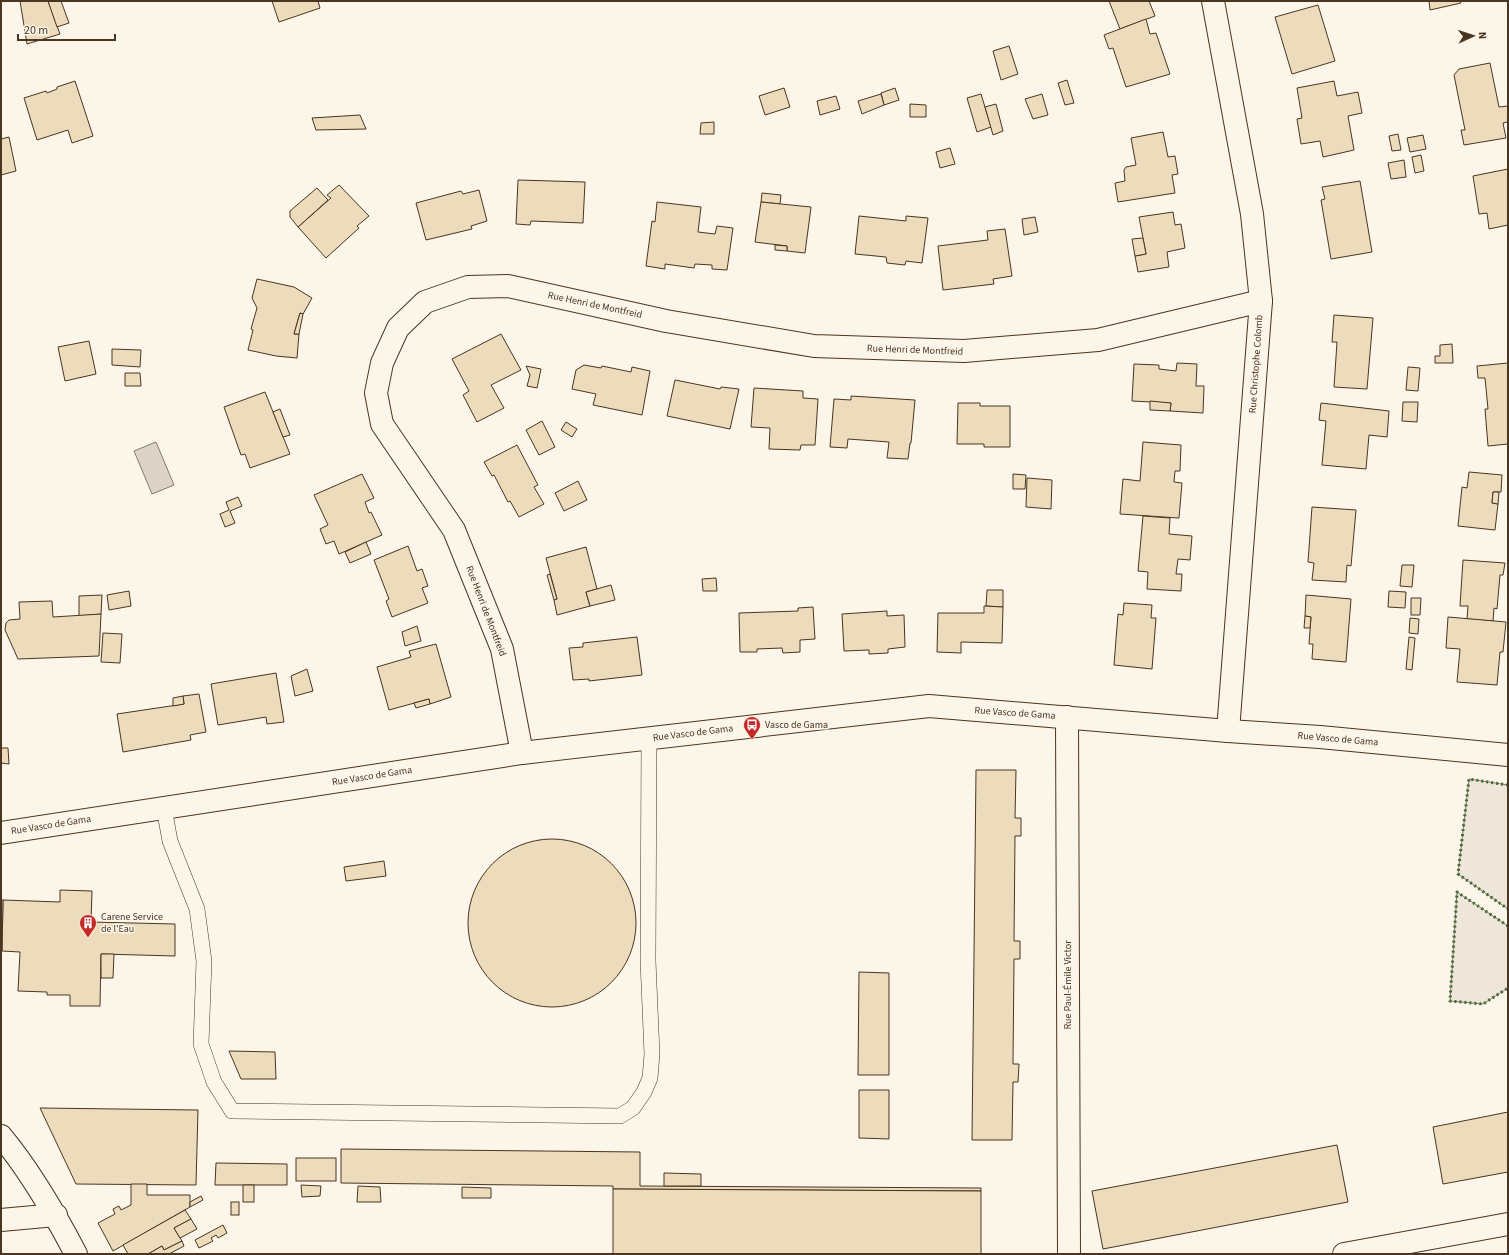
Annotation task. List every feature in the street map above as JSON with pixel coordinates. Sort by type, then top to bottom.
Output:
[{"type":"street","name":"Rue Christophe Colomb","points":[[1213,1],[1252,214],[1261,301],[1228,731]]},
{"type":"street","name":"Rue Henri de Montfreid","points":[[522,753],[502,649],[454,530],[382,424],[376,393],[382,362],[398,328],[424,302],[468,287],[508,286],[666,321],[814,346],[964,352],[1098,340],[1261,301]]},
{"type":"street","name":"Rue Vasco de Gama","points":[[1,833],[522,753],[930,706],[1228,731],[1320,737],[1508,755]]},
{"type":"street","name":"Rue Paul-Émile Victor","points":[[1067,717],[1069,1254]]},
{"type":"street","points":[[1,1136],[20,1160],[56,1215],[76,1254]]},
{"type":"street","points":[[1,1220],[56,1215]]},
{"type":"street","points":[[1344,1254],[1508,1224]]},
{"type":"lane","points":[[164,808],[170,841],[197,909],[204,961],[201,1044],[214,1082],[232,1111],[620,1116],[633,1108],[644,1092],[650,1078],[652,1054],[648,961],[649,738]]},
{"type":"shaded area","points":[[156,442],[174,485],[152,494],[134,451]]},
{"type":"shaded area","points":[[1469,779],[1508,785],[1508,909],[1458,874]]},
{"type":"shaded area","points":[[1457,892],[1508,926],[1508,988],[1483,1004],[1450,1001]]},
{"type":"building","points":[[20,1],[48,1],[60,34],[27,44]]},
{"type":"building","points":[[48,1],[61,1],[69,23],[57,27]]},
{"type":"building","points":[[272,1],[318,1],[320,8],[279,22]]},
{"type":"building","points":[[1109,1],[1149,1],[1155,16],[1120,29]]},
{"type":"building","points":[[1429,1],[1460,1],[1461,3],[1430,10]]},
{"type":"building","points":[[1318,5],[1335,61],[1292,74],[1275,17]]},
{"type":"building","points":[[1146,19],[1150,34],[1156,33],[1170,74],[1126,87],[1113,48],[1109,49],[1104,35]]},
{"type":"building","points":[[1009,46],[1018,74],[1001,80],[993,51]]},
{"type":"building","points":[[1490,63],[1499,107],[1508,106],[1508,122],[1503,123],[1506,138],[1464,145],[1461,130],[1465,130],[1454,75],[1459,69]]},
{"type":"building","points":[[1067,80],[1074,103],[1065,105],[1058,83]]},
{"type":"building","points":[[75,81],[93,136],[72,143],[68,130],[37,140],[24,98],[46,91],[47,93],[57,89],[57,87]]},
{"type":"building","points":[[1334,81],[1337,96],[1358,92],[1362,113],[1348,116],[1354,150],[1323,157],[1320,141],[1301,144],[1297,119],[1302,118],[1297,88]]},
{"type":"building","points":[[784,88],[790,107],[765,115],[759,96]]},
{"type":"building","points":[[895,88],[899,100],[884,105],[881,93]]},
{"type":"building","points":[[881,94],[884,105],[862,114],[858,101]]},
{"type":"building","points":[[981,94],[991,127],[977,132],[967,98]]},
{"type":"building","points":[[1042,94],[1048,115],[1033,119],[1025,99]]},
{"type":"building","points":[[836,96],[840,109],[820,115],[817,101]]},
{"type":"building","points":[[910,104],[926,105],[926,117],[910,117]]},
{"type":"building","points":[[996,104],[1003,131],[993,135],[985,107]]},
{"type":"building","points":[[360,115],[366,129],[316,130],[312,118]]},
{"type":"building","points":[[714,122],[714,134],[700,134],[701,123]]},
{"type":"building","points":[[1163,132],[1168,157],[1175,156],[1178,174],[1172,175],[1175,193],[1118,202],[1115,183],[1125,181],[1124,170],[1126,167],[1136,165],[1131,138]]},
{"type":"building","points":[[1398,134],[1401,150],[1392,151],[1389,136]]},
{"type":"building","points":[[1423,135],[1426,149],[1410,152],[1407,138]]},
{"type":"building","points":[[9,137],[16,171],[1,175],[1,139]]},
{"type":"building","points":[[950,148],[955,164],[940,168],[936,152]]},
{"type":"building","points":[[1421,155],[1424,171],[1415,173],[1412,157]]},
{"type":"building","points":[[1404,160],[1406,177],[1391,179],[1388,163]]},
{"type":"building","points":[[1508,169],[1508,225],[1489,229],[1487,213],[1479,214],[1473,176]]},
{"type":"building","points":[[518,180],[585,182],[583,223],[531,221],[530,225],[516,224]]},
{"type":"building","points":[[1360,181],[1372,252],[1331,259],[1321,200],[1325,199],[1322,187]]},
{"type":"building","points":[[339,185],[369,216],[357,226],[359,228],[326,258],[298,227],[331,198],[327,195]]},
{"type":"building","points":[[317,188],[328,200],[298,227],[290,217],[290,211]]},
{"type":"building","points":[[479,190],[487,221],[471,226],[472,229],[426,240],[416,203],[461,191],[463,194]]},
{"type":"building","points":[[762,193],[781,195],[780,204],[761,202]]},
{"type":"building","points":[[657,202],[701,207],[698,232],[715,234],[717,226],[733,228],[727,270],[712,269],[712,265],[695,264],[694,268],[665,264],[665,269],[646,266],[652,221],[655,222]]},
{"type":"building","points":[[761,202],[811,207],[805,253],[787,251],[787,246],[755,242]]},
{"type":"building","points":[[1173,212],[1175,225],[1181,224],[1185,248],[1167,252],[1169,267],[1138,272],[1135,256],[1146,254],[1139,217]]},
{"type":"building","points":[[859,216],[906,221],[906,216],[928,218],[922,263],[906,261],[905,265],[887,263],[886,257],[855,254]]},
{"type":"building","points":[[1035,217],[1038,232],[1024,235],[1022,219]]},
{"type":"building","points":[[1005,229],[1012,276],[993,279],[994,284],[943,290],[938,246],[988,240],[987,231]]},
{"type":"building","points":[[1143,238],[1146,254],[1135,256],[1132,239]]},
{"type":"building","points":[[775,245],[787,246],[787,251],[775,250]]},
{"type":"building","points":[[257,279],[294,287],[312,298],[303,314],[300,313],[294,334],[299,334],[297,358],[276,356],[248,350],[253,330],[251,329],[257,308],[252,298]]},
{"type":"building","points":[[300,313],[303,314],[299,334],[294,334]]},
{"type":"building","points":[[1334,315],[1373,318],[1367,389],[1334,387],[1337,342],[1332,342]]},
{"type":"building","points":[[501,334],[521,370],[491,385],[504,408],[477,422],[463,395],[469,391],[452,359]]},
{"type":"building","points":[[89,341],[96,374],[65,381],[58,347]]},
{"type":"building","points":[[1452,344],[1453,363],[1435,363],[1435,356],[1440,356],[1440,345]]},
{"type":"building","points":[[112,349],[141,350],[140,367],[112,365]]},
{"type":"building","points":[[1177,363],[1197,364],[1196,386],[1204,386],[1203,413],[1170,411],[1171,403],[1132,401],[1134,364],[1159,365],[1159,369],[1176,371]]},
{"type":"building","points":[[1508,363],[1508,444],[1488,446],[1485,409],[1488,409],[1485,378],[1478,378],[1477,366]]},
{"type":"building","points":[[584,365],[601,368],[602,366],[631,372],[632,367],[650,371],[642,415],[593,405],[596,394],[572,389],[576,370]]},
{"type":"building","points":[[526,366],[541,369],[537,388],[527,386],[530,375]]},
{"type":"building","points":[[1408,367],[1420,368],[1418,391],[1406,390]]},
{"type":"building","points":[[125,373],[140,373],[141,386],[125,386]]},
{"type":"building","points":[[675,380],[720,389],[721,387],[739,389],[730,429],[667,416]]},
{"type":"building","points":[[754,388],[803,391],[803,398],[818,399],[815,445],[801,445],[800,450],[769,449],[770,428],[751,427]]},
{"type":"building","points":[[265,392],[290,454],[250,468],[245,454],[241,455],[224,407]]},
{"type":"building","points":[[851,396],[915,400],[908,459],[887,458],[889,442],[848,439],[847,448],[830,447],[834,399],[851,400]]},
{"type":"building","points":[[1150,401],[1171,403],[1170,411],[1150,410]]},
{"type":"building","points":[[1403,402],[1418,402],[1417,422],[1402,421]]},
{"type":"building","points":[[958,403],[980,403],[980,406],[1010,406],[1010,447],[984,447],[984,444],[957,444]]},
{"type":"building","points":[[1321,403],[1389,411],[1387,437],[1369,435],[1366,469],[1322,465],[1326,421],[1319,420]]},
{"type":"building","points":[[280,409],[290,435],[283,437],[273,412]]},
{"type":"building","points":[[542,421],[555,447],[539,455],[526,430]]},
{"type":"building","points":[[566,422],[577,429],[572,437],[561,430]]},
{"type":"building","points":[[1143,442],[1181,445],[1180,471],[1175,471],[1174,482],[1182,483],[1179,518],[1120,514],[1123,479],[1140,481]]},
{"type":"building","points":[[517,445],[538,485],[534,487],[544,504],[519,517],[510,501],[508,502],[494,475],[492,476],[484,462]]},
{"type":"building","points":[[1469,472],[1502,475],[1501,492],[1493,492],[1492,503],[1498,504],[1495,530],[1458,526],[1462,487],[1467,488]]},
{"type":"building","points":[[362,474],[374,498],[365,502],[369,513],[371,512],[382,535],[339,554],[334,541],[326,544],[320,529],[328,525],[314,495]]},
{"type":"building","points":[[1013,474],[1026,475],[1025,489],[1013,489]]},
{"type":"building","points":[[1027,478],[1052,480],[1051,509],[1026,507]]},
{"type":"building","points":[[578,481],[587,500],[564,511],[555,493]]},
{"type":"building","points":[[1493,492],[1499,492],[1498,504],[1492,503]]},
{"type":"building","points":[[238,497],[242,506],[230,511],[235,523],[225,527],[220,514],[229,510],[226,502]]},
{"type":"building","points":[[1312,507],[1356,510],[1351,566],[1347,565],[1346,582],[1312,580],[1314,563],[1308,562]]},
{"type":"building","points":[[1143,516],[1170,518],[1169,534],[1192,536],[1190,560],[1178,559],[1176,574],[1182,574],[1181,591],[1147,589],[1148,572],[1138,571]]},
{"type":"building","points":[[366,542],[371,554],[350,563],[345,552]]},
{"type":"building","points":[[408,546],[417,571],[422,569],[428,586],[422,588],[428,603],[392,617],[386,601],[389,599],[374,560]]},
{"type":"building","points":[[586,547],[597,589],[586,592],[590,606],[557,615],[554,600],[557,599],[546,558]]},
{"type":"building","points":[[1463,560],[1505,563],[1503,575],[1500,575],[1497,609],[1494,608],[1493,621],[1467,619],[1468,606],[1460,606]]},
{"type":"building","points":[[1402,565],[1414,565],[1412,587],[1400,586]]},
{"type":"building","points":[[550,574],[557,599],[554,600],[547,575]]},
{"type":"building","points":[[716,578],[717,591],[703,591],[702,579]]},
{"type":"building","points":[[611,585],[615,600],[590,606],[586,592]]},
{"type":"building","points":[[987,590],[1003,590],[1003,607],[986,606]]},
{"type":"building","points":[[129,591],[131,606],[109,610],[107,595]]},
{"type":"building","points":[[1389,591],[1406,592],[1405,608],[1388,607]]},
{"type":"building","points":[[102,595],[101,614],[79,616],[79,596]]},
{"type":"building","points":[[1306,595],[1351,599],[1346,662],[1312,659],[1313,644],[1309,644],[1311,617],[1305,616]]},
{"type":"building","points":[[1411,598],[1421,598],[1420,615],[1411,615]]},
{"type":"building","points":[[52,601],[53,617],[101,614],[99,656],[18,659],[5,630],[6,623],[9,620],[20,619],[19,602]]},
{"type":"building","points":[[1124,603],[1152,605],[1151,618],[1156,618],[1152,669],[1114,665],[1118,614],[1123,615]]},
{"type":"building","points":[[984,606],[1003,607],[1002,643],[961,642],[961,653],[937,652],[938,613],[984,613]]},
{"type":"building","points":[[813,607],[815,639],[800,640],[800,652],[783,653],[782,648],[757,649],[757,652],[740,652],[739,613],[798,611],[798,608]]},
{"type":"building","points":[[887,611],[887,616],[904,615],[905,647],[888,649],[888,653],[869,654],[869,650],[844,651],[842,614]]},
{"type":"building","points":[[1305,616],[1311,617],[1310,628],[1304,628]]},
{"type":"building","points":[[1448,617],[1506,622],[1503,652],[1500,652],[1497,685],[1457,682],[1460,649],[1446,648]]},
{"type":"building","points":[[1410,618],[1419,619],[1418,634],[1409,633]]},
{"type":"building","points":[[417,626],[421,641],[405,646],[402,632]]},
{"type":"building","points":[[103,633],[122,634],[120,663],[101,662]]},
{"type":"building","points":[[637,637],[642,675],[589,681],[589,679],[573,680],[569,648],[583,647],[583,643]]},
{"type":"building","points":[[1409,637],[1415,638],[1412,670],[1406,669]]},
{"type":"building","points":[[436,644],[451,697],[430,704],[429,699],[389,710],[377,667],[411,657],[409,651]]},
{"type":"building","points":[[307,669],[313,691],[295,696],[291,676]]},
{"type":"building","points":[[276,673],[284,722],[267,724],[266,717],[218,725],[211,684]]},
{"type":"building","points":[[199,694],[206,732],[190,735],[191,740],[123,752],[117,714],[184,704],[183,696]]},
{"type":"building","points":[[183,696],[184,704],[173,706],[173,698]]},
{"type":"building","points":[[429,699],[430,704],[416,708],[414,703]]},
{"type":"building","points":[[1,748],[8,748],[9,764],[1,763]]},
{"type":"building","points":[[976,770],[1016,770],[1015,818],[1021,818],[1021,836],[1015,836],[1014,941],[1020,941],[1020,959],[1014,959],[1013,1064],[1019,1064],[1018,1082],[1013,1082],[1012,1140],[972,1140]]},
{"type":"building","points":[[544,839],[560,839],[584,845],[599,853],[612,863],[622,876],[630,891],[635,907],[635,939],[630,955],[622,970],[612,983],[599,993],[576,1004],[560,1007],[544,1007],[528,1004],[512,997],[498,988],[487,977],[478,963],[471,947],[468,931],[468,915],[471,899],[478,883],[487,869],[498,858],[512,849],[528,842]]},
{"type":"building","points":[[384,861],[386,876],[346,881],[344,867]]},
{"type":"building","name":"Carene Service de l'Eau","points":[[60,890],[92,891],[91,922],[175,924],[175,956],[101,954],[100,1006],[70,1006],[70,995],[47,995],[47,992],[18,991],[20,952],[2,951],[3,900],[60,902]]},
{"type":"building","points":[[1,900],[3,900],[2,951],[1,951]]},
{"type":"building","points":[[101,954],[114,954],[113,978],[101,978]]},
{"type":"building","points":[[859,972],[889,973],[889,1075],[858,1075]]},
{"type":"building","points":[[229,1051],[275,1052],[276,1079],[241,1079]]},
{"type":"building","points":[[859,1090],[889,1090],[889,1139],[859,1138]]},
{"type":"building","points":[[40,1108],[198,1110],[196,1185],[76,1184]]},
{"type":"building","points":[[1508,1112],[1508,1172],[1443,1184],[1433,1127]]},
{"type":"building","points":[[1337,1145],[1348,1202],[1103,1249],[1092,1191]]},
{"type":"building","points":[[341,1149],[640,1152],[640,1186],[981,1188],[981,1191],[613,1189],[613,1186],[341,1183]]},
{"type":"building","points":[[296,1158],[336,1158],[336,1181],[296,1181]]},
{"type":"building","points":[[216,1163],[287,1164],[287,1185],[215,1185]]},
{"type":"building","points":[[664,1173],[701,1174],[701,1186],[664,1186]]},
{"type":"building","points":[[131,1184],[147,1184],[147,1195],[190,1195],[190,1207],[113,1251],[98,1223],[115,1214],[113,1209],[119,1206],[121,1210],[131,1205]]},
{"type":"building","points":[[243,1185],[254,1185],[254,1202],[243,1202]]},
{"type":"building","points":[[301,1185],[321,1186],[320,1196],[302,1197]]},
{"type":"building","points":[[358,1186],[380,1187],[381,1202],[357,1202]]},
{"type":"building","points":[[462,1187],[491,1188],[491,1198],[462,1198]]},
{"type":"building","points":[[613,1189],[981,1191],[981,1254],[613,1254]]},
{"type":"building","points":[[201,1196],[203,1200],[190,1207],[190,1202]]},
{"type":"building","points":[[231,1202],[239,1202],[239,1215],[231,1215]]},
{"type":"building","points":[[185,1210],[191,1219],[174,1228],[182,1241],[164,1250],[162,1246],[148,1254],[128,1254],[123,1245]]},
{"type":"building","points":[[191,1219],[197,1229],[180,1238],[174,1228]]},
{"type":"building","points":[[223,1225],[227,1233],[218,1238],[216,1235],[211,1238],[213,1241],[199,1248],[195,1240]]},
{"type":"building","points":[[182,1241],[184,1246],[169,1254],[148,1254],[162,1246],[164,1250]]},
{"type":"hedge","points":[[1508,785],[1469,779],[1458,874],[1508,909]]},
{"type":"hedge","points":[[1508,926],[1457,892],[1450,1001],[1483,1004],[1508,988]]},
{"type":"place","name":"Vasco de Gama","points":[[752,740]]},
{"type":"place","name":"Carene Service de l'Eau","points":[[88,938]]}]
